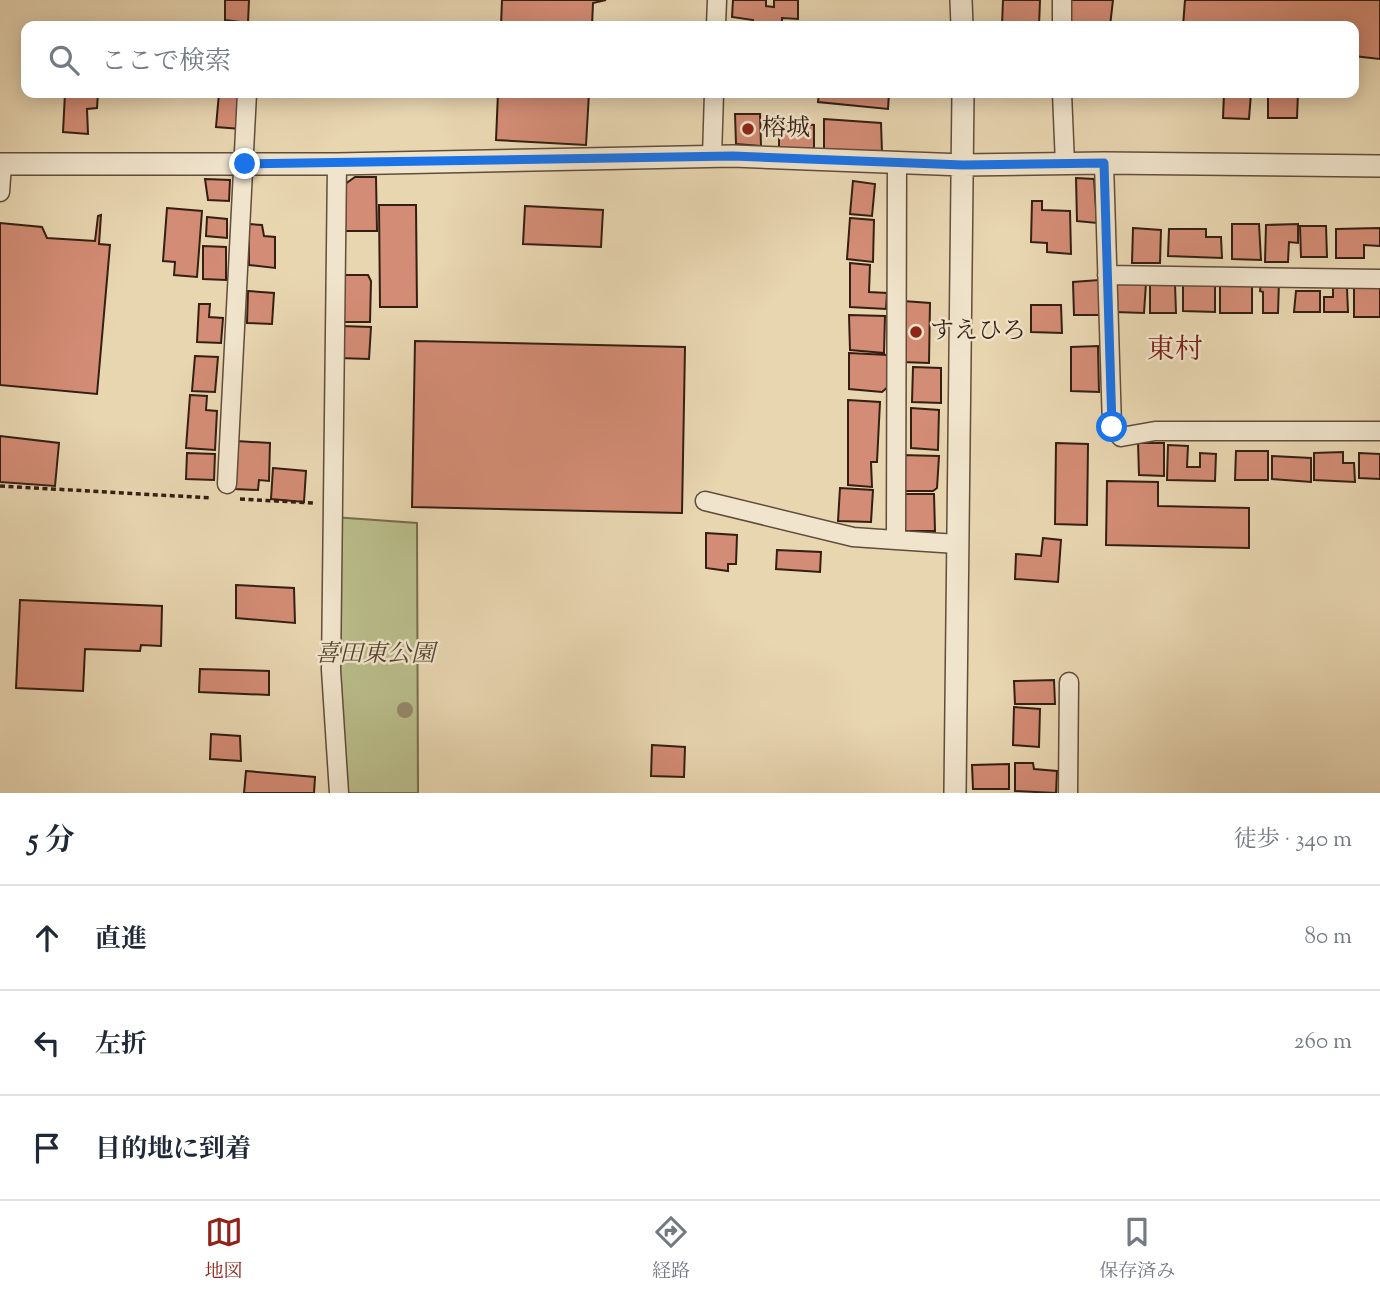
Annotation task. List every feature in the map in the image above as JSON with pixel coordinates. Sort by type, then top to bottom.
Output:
[{"type":"street","points":[[716,21],[717,0]]},
{"type":"street","points":[[961,0],[962,21]]},
{"type":"street","points":[[1062,0],[1062,21]]},
{"type":"street","points":[[225,493],[247,98]]},
{"type":"street","points":[[712,157],[714,98]]},
{"type":"street","points":[[954,793],[963,98]]},
{"type":"street","points":[[1062,98],[1065,164]]},
{"type":"street","points":[[0,192],[1,164],[337,164],[712,157],[963,165],[1104,163],[1380,166]]},
{"type":"street","points":[[896,540],[897,162]]},
{"type":"street","points":[[1104,163],[1112,427],[1121,437],[1155,431],[1380,431]]},
{"type":"street","points":[[337,164],[331,670],[339,793]]},
{"type":"street","points":[[1107,275],[1380,279]]},
{"type":"street","points":[[705,501],[853,537],[957,544]]},
{"type":"street","points":[[1068,793],[1069,682]]},
{"type":"path","points":[[0,486],[225,493],[333,505]]},
{"type":"green space","name":"喜田東公園","points":[[333,517],[417,523],[418,793],[345,793]]},
{"type":"building","points":[[225,0],[249,0],[248,21],[225,20]]},
{"type":"building","points":[[502,0],[606,0],[593,3],[592,21],[501,21]]},
{"type":"building","points":[[733,0],[766,0],[766,6],[774,7],[774,0],[798,0],[798,19],[753,21],[732,17]]},
{"type":"building","points":[[1003,0],[1040,0],[1039,21],[1002,21]]},
{"type":"building","points":[[1057,0],[1113,0],[1111,21],[1055,21]]},
{"type":"building","points":[[1185,0],[1380,0],[1380,59],[1359,57],[1359,21],[1183,21]]},
{"type":"building","points":[[65,98],[98,98],[97,108],[87,109],[88,134],[63,132]]},
{"type":"building","points":[[219,98],[243,98],[241,129],[216,127]]},
{"type":"building","points":[[498,98],[589,98],[586,145],[496,140]]},
{"type":"building","points":[[818,98],[889,98],[888,109],[818,102]]},
{"type":"building","points":[[1224,98],[1251,98],[1249,119],[1223,118]]},
{"type":"building","points":[[1268,98],[1298,98],[1297,118],[1268,118]]},
{"type":"building","name":"榕城","points":[[735,114],[760,114],[761,146],[736,144]]},
{"type":"building","points":[[824,119],[881,123],[882,152],[824,149]]},
{"type":"building","points":[[779,122],[814,125],[814,152],[779,150]]},
{"type":"building","points":[[355,177],[376,177],[377,231],[341,231],[341,187]]},
{"type":"building","points":[[1076,178],[1094,179],[1097,223],[1077,221]]},
{"type":"building","points":[[205,179],[230,180],[229,201],[208,200]]},
{"type":"building","points":[[853,181],[875,184],[872,216],[850,214]]},
{"type":"building","points":[[1032,201],[1042,201],[1042,210],[1070,211],[1071,254],[1047,252],[1047,243],[1031,242]]},
{"type":"building","points":[[379,205],[416,205],[417,307],[380,307]]},
{"type":"building","points":[[525,206],[603,210],[601,247],[523,244]]},
{"type":"building","points":[[167,208],[202,211],[197,277],[174,275],[175,262],[163,261]]},
{"type":"building","points":[[101,215],[99,244],[110,245],[97,394],[0,385],[0,223],[42,227],[47,238],[95,241],[98,216]]},
{"type":"building","points":[[207,217],[227,219],[227,238],[206,236]]},
{"type":"building","points":[[850,218],[874,220],[873,262],[847,259]]},
{"type":"building","points":[[249,224],[262,225],[264,236],[275,237],[275,268],[249,265]]},
{"type":"building","points":[[1232,224],[1259,224],[1261,260],[1232,259]]},
{"type":"building","points":[[1298,224],[1298,243],[1289,242],[1288,262],[1265,262],[1266,225]]},
{"type":"building","points":[[1300,226],[1326,226],[1327,257],[1301,257]]},
{"type":"building","points":[[1133,228],[1161,230],[1160,263],[1132,263]]},
{"type":"building","points":[[1380,228],[1380,246],[1364,245],[1364,258],[1336,258],[1336,229]]},
{"type":"building","points":[[1169,229],[1206,229],[1206,237],[1221,237],[1222,258],[1168,256]]},
{"type":"building","points":[[203,246],[226,247],[226,280],[203,279]]},
{"type":"building","points":[[850,263],[870,265],[869,292],[887,293],[886,309],[850,307]]},
{"type":"building","points":[[342,275],[368,275],[371,281],[370,322],[341,322]]},
{"type":"building","points":[[1099,280],[1100,315],[1074,315],[1073,282]]},
{"type":"building","points":[[1114,282],[1146,283],[1144,313],[1115,312]]},
{"type":"building","points":[[1261,282],[1279,282],[1278,313],[1263,313]]},
{"type":"building","points":[[1175,284],[1176,313],[1150,313],[1150,285]]},
{"type":"building","points":[[1183,284],[1215,285],[1215,312],[1183,311]]},
{"type":"building","points":[[1220,285],[1252,285],[1252,313],[1220,313]]},
{"type":"building","points":[[1354,285],[1380,285],[1380,317],[1354,317]]},
{"type":"building","points":[[1333,288],[1347,288],[1348,312],[1324,312],[1324,297],[1333,297]]},
{"type":"building","points":[[248,291],[274,293],[272,324],[247,323]]},
{"type":"building","points":[[1296,291],[1320,291],[1320,312],[1294,312]]},
{"type":"building","name":"すえひろ","points":[[903,301],[930,303],[929,363],[902,362]]},
{"type":"building","points":[[199,304],[210,304],[209,317],[223,318],[221,343],[197,342]]},
{"type":"building","points":[[1031,305],[1061,305],[1062,333],[1031,332]]},
{"type":"building","points":[[849,315],[885,316],[884,353],[850,350]]},
{"type":"building","points":[[341,326],[371,327],[369,359],[339,358]]},
{"type":"building","points":[[415,341],[685,347],[682,513],[412,507]]},
{"type":"building","points":[[1098,346],[1099,392],[1071,391],[1071,347]]},
{"type":"building","points":[[849,353],[888,355],[890,385],[882,392],[849,389]]},
{"type":"building","points":[[195,356],[218,357],[215,392],[192,391]]},
{"type":"building","points":[[913,367],[941,368],[941,403],[912,402]]},
{"type":"building","points":[[190,395],[207,396],[206,410],[217,411],[215,450],[186,448]]},
{"type":"building","points":[[848,400],[880,402],[877,462],[871,462],[872,487],[848,485]]},
{"type":"building","points":[[911,408],[939,410],[938,450],[911,448]]},
{"type":"building","points":[[0,436],[59,443],[55,486],[0,482]]},
{"type":"building","points":[[236,441],[270,443],[269,481],[259,480],[258,490],[234,489]]},
{"type":"building","points":[[1056,443],[1088,444],[1087,525],[1055,524]]},
{"type":"building","points":[[1138,443],[1164,443],[1164,476],[1139,475]]},
{"type":"building","points":[[1168,445],[1188,446],[1187,467],[1200,467],[1200,453],[1216,454],[1215,481],[1167,480]]},
{"type":"building","points":[[1236,451],[1268,451],[1268,480],[1235,480]]},
{"type":"building","points":[[1343,452],[1343,463],[1354,463],[1355,482],[1314,480],[1314,453]]},
{"type":"building","points":[[187,453],[215,454],[214,480],[186,479]]},
{"type":"building","points":[[1359,453],[1380,454],[1380,479],[1359,478]]},
{"type":"building","points":[[901,455],[939,456],[937,488],[933,491],[902,491]]},
{"type":"building","points":[[1272,456],[1311,458],[1311,482],[1272,479]]},
{"type":"building","points":[[273,468],[306,471],[304,502],[271,499]]},
{"type":"building","points":[[1107,481],[1158,482],[1158,506],[1249,508],[1249,548],[1106,545]]},
{"type":"building","points":[[840,488],[873,490],[871,522],[838,521]]},
{"type":"building","points":[[903,494],[934,494],[935,531],[906,531],[902,528]]},
{"type":"building","points":[[706,533],[737,535],[736,564],[728,564],[728,571],[706,568]]},
{"type":"building","points":[[1043,538],[1061,540],[1058,582],[1015,579],[1016,554],[1041,556]]},
{"type":"building","points":[[777,550],[821,552],[820,572],[776,569]]},
{"type":"building","points":[[236,585],[294,588],[295,623],[236,618]]},
{"type":"building","points":[[20,600],[162,606],[161,646],[141,645],[140,651],[85,649],[83,691],[16,688]]},
{"type":"building","points":[[200,669],[269,671],[269,695],[199,692]]},
{"type":"building","points":[[1054,680],[1055,704],[1015,704],[1014,681]]},
{"type":"building","points":[[1014,707],[1040,709],[1039,747],[1013,745]]},
{"type":"building","points":[[211,734],[240,736],[241,761],[210,759]]},
{"type":"building","points":[[652,745],[685,747],[684,777],[651,776]]},
{"type":"building","points":[[1015,763],[1033,763],[1034,769],[1057,771],[1056,793],[1015,791]]},
{"type":"building","points":[[1009,764],[1009,789],[973,789],[972,765]]},
{"type":"building","points":[[246,771],[315,777],[314,793],[244,793]]},
{"type":"place","name":"榕城","points":[[748,129]]},
{"type":"place","name":"すえひろ","points":[[916,332]]},
{"type":"district","name":"東村","points":[[1175,351]]},
{"type":"route","points":[[245,164],[733,156],[963,165],[1104,163],[1112,427]]}]
